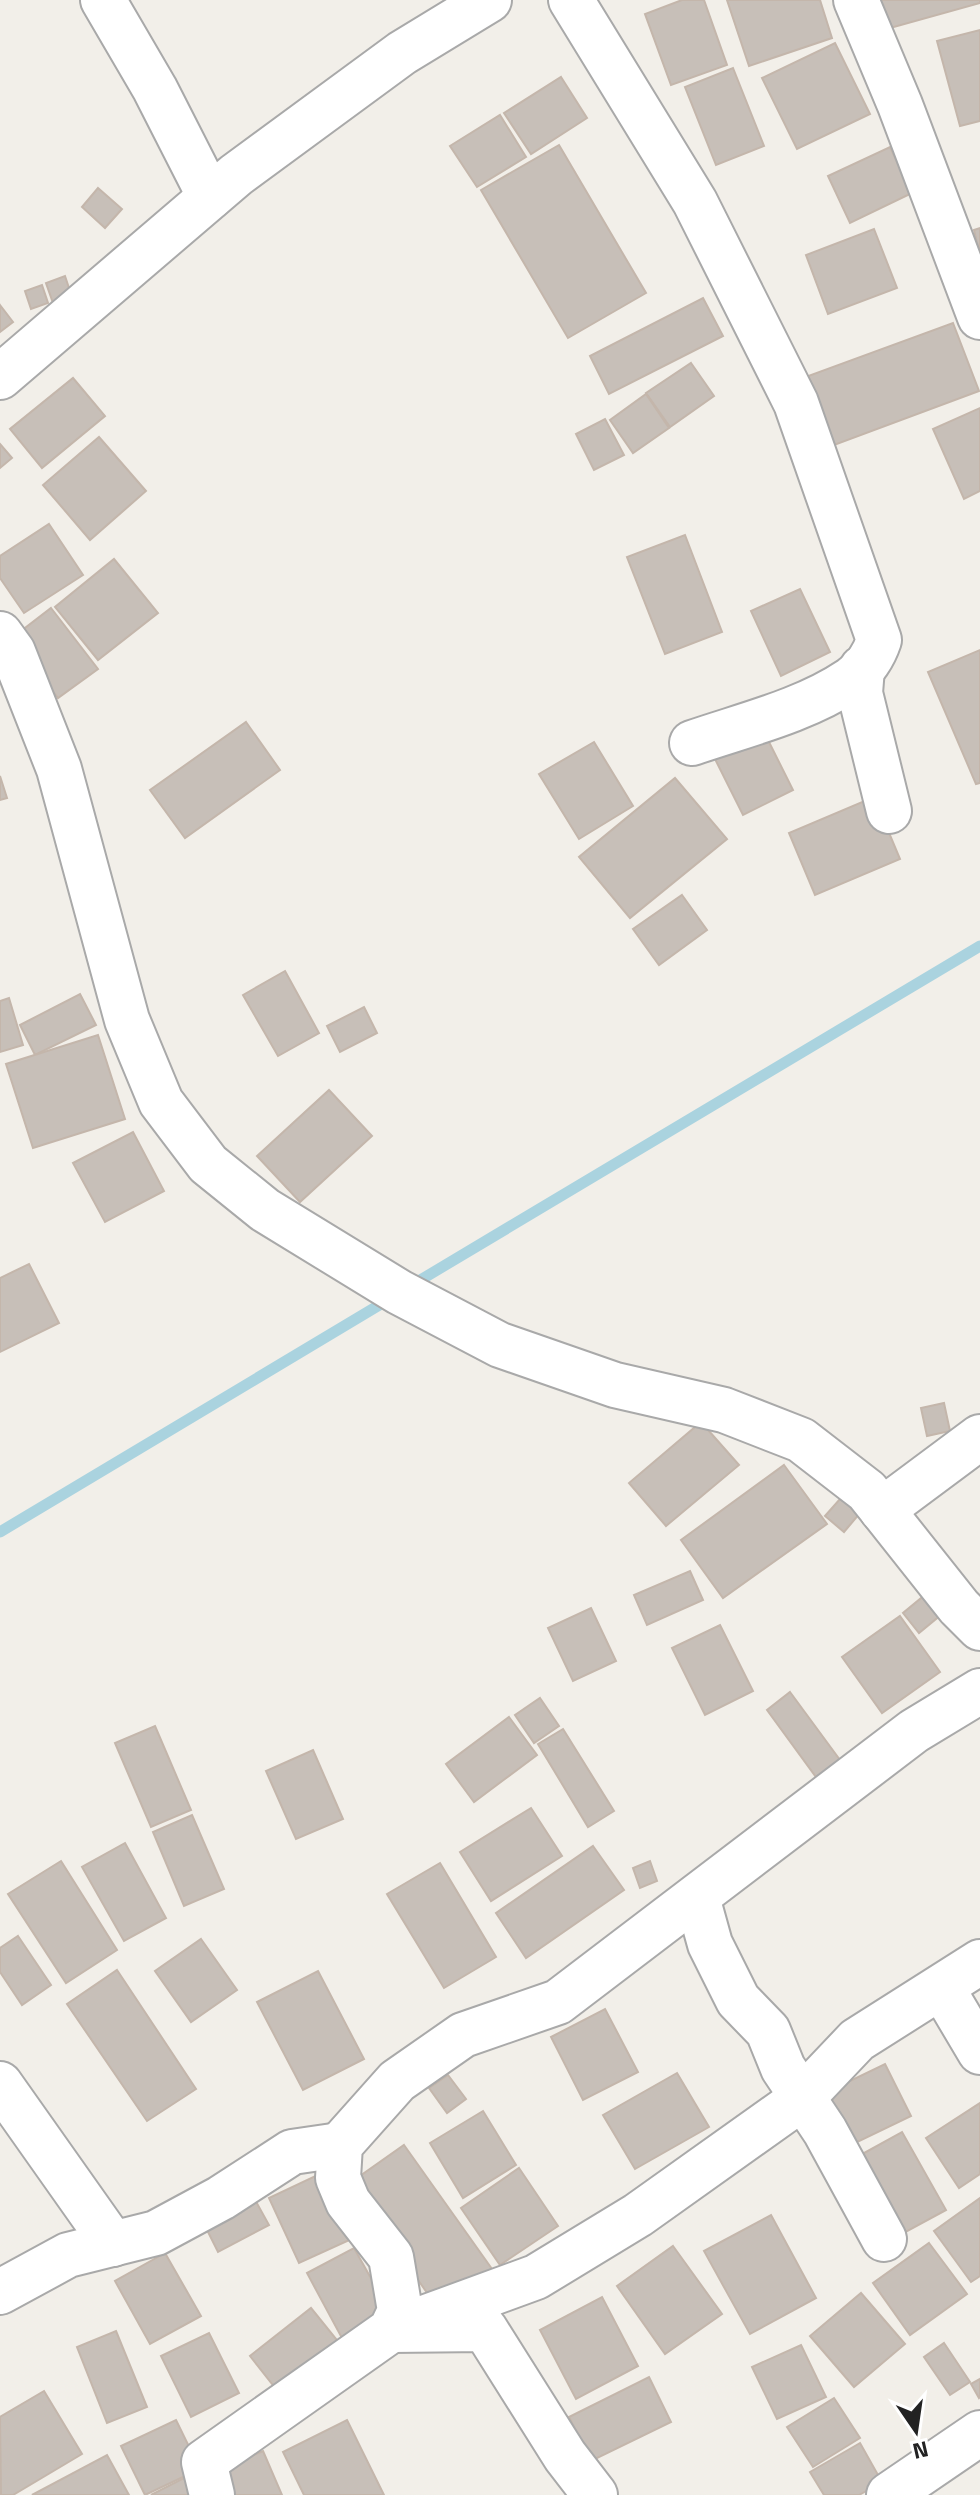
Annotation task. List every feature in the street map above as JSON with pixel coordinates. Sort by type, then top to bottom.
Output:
[{"type":"street","points":[[103,0],[155,89],[210,197]]},
{"type":"street","points":[[0,377],[236,175],[402,53],[489,0]]},
{"type":"street","points":[[571,0],[695,202],[796,403],[879,640],[873,656],[853,679],[806,703],[692,743]]},
{"type":"street","points":[[856,0],[900,105],[980,317]]},
{"type":"street","points":[[0,634],[13,652],[59,769],[127,1020],[161,1102],[208,1164],[265,1210],[399,1292],[500,1345],[615,1385],[724,1410],[801,1440],[867,1491],[959,1607],[980,1628]]},
{"type":"street","points":[[862,668],[860,693],[889,811]]},
{"type":"street","points":[[882,1510],[980,1437]]},
{"type":"street","points":[[391,2330],[400,2311],[391,2257],[348,2202],[338,2178],[340,2145],[397,2081],[463,2035],[558,2002],[914,1731],[980,1691]]},
{"type":"street","points":[[697,1897],[710,1944],[738,2000],[768,2031],[783,2068],[825,2131],[884,2239]]},
{"type":"street","points":[[212,2495],[204,2462],[391,2330],[536,2277],[638,2215],[801,2099],[857,2040],[980,1962]]},
{"type":"street","points":[[942,1988],[980,2052]]},
{"type":"street","points":[[0,2084],[113,2244]]},
{"type":"street","points":[[0,2292],[68,2255],[156,2233],[221,2198],[292,2152],[340,2145]]},
{"type":"street","points":[[391,2330],[485,2329],[565,2456],[595,2495]]},
{"type":"street","points":[[889,2495],[980,2433]]},
{"type":"building","points":[[682,0],[704,0],[727,65],[671,85],[645,14]]},
{"type":"building","points":[[727,0],[820,0],[832,38],[749,66]]},
{"type":"building","points":[[880,0],[980,0],[980,3],[890,28]]},
{"type":"building","points":[[980,30],[980,121],[960,126],[937,41]]},
{"type":"building","points":[[835,43],[870,114],[797,149],[762,78]]},
{"type":"building","points":[[733,68],[764,146],[716,165],[685,87]]},
{"type":"building","points":[[561,77],[587,118],[531,154],[504,113]]},
{"type":"building","points":[[500,115],[526,157],[477,187],[450,146]]},
{"type":"building","points":[[559,145],[646,293],[568,338],[481,190]]},
{"type":"building","points":[[890,147],[912,193],[850,223],[828,176]]},
{"type":"building","points":[[98,188],[122,209],[105,228],[82,207]]},
{"type":"building","points":[[980,228],[980,255],[974,230]]},
{"type":"building","points":[[874,229],[897,288],[828,314],[806,255]]},
{"type":"building","points":[[65,276],[72,297],[53,303],[46,283]]},
{"type":"building","points":[[42,285],[48,303],[31,309],[25,291]]},
{"type":"building","points":[[703,298],[723,336],[609,394],[590,356]]},
{"type":"building","points":[[0,305],[13,322],[0,332]]},
{"type":"building","points":[[953,323],[979,391],[826,448],[800,379]]},
{"type":"building","points":[[691,363],[714,396],[670,427],[646,393]]},
{"type":"building","points":[[73,378],[105,416],[42,468],[10,429]]},
{"type":"building","points":[[646,394],[669,428],[633,453],[610,420]]},
{"type":"building","points":[[980,408],[980,491],[964,499],[933,429]]},
{"type":"building","points":[[605,419],[624,455],[594,470],[576,434]]},
{"type":"building","points":[[99,437],[146,491],[90,540],[43,485]]},
{"type":"building","points":[[0,444],[12,458],[0,468]]},
{"type":"building","points":[[49,524],[83,575],[24,613],[0,578],[0,556]]},
{"type":"building","points":[[685,535],[722,632],[665,654],[627,557]]},
{"type":"building","points":[[114,559],[158,613],[98,660],[55,607]]},
{"type":"building","points":[[800,589],[830,652],[781,676],[751,611]]},
{"type":"building","points":[[51,608],[98,669],[58,698],[12,638]]},
{"type":"building","points":[[980,650],[980,783],[976,784],[928,672]]},
{"type":"building","points":[[246,722],[280,770],[185,838],[150,790]]},
{"type":"building","points":[[760,724],[793,790],[743,815],[710,749]]},
{"type":"building","points":[[594,742],[633,806],[579,839],[539,774]]},
{"type":"building","points":[[0,776],[7,798],[0,800]]},
{"type":"building","points":[[675,778],[727,839],[630,918],[579,857]]},
{"type":"building","points":[[874,797],[900,859],[815,895],[789,833]]},
{"type":"building","points":[[682,895],[707,930],[659,965],[633,929]]},
{"type":"building","points":[[285,971],[319,1033],[278,1056],[243,995]]},
{"type":"building","points":[[80,994],[96,1025],[35,1055],[20,1025]]},
{"type":"building","points":[[9,998],[23,1045],[0,1052],[0,1001]]},
{"type":"building","points":[[364,1007],[377,1033],[340,1052],[327,1026]]},
{"type":"building","points":[[98,1035],[125,1119],[33,1148],[6,1064]]},
{"type":"building","points":[[329,1090],[372,1136],[300,1202],[257,1156]]},
{"type":"building","points":[[133,1132],[164,1191],[105,1222],[73,1163]]},
{"type":"building","points":[[29,1264],[59,1323],[0,1352],[0,1278]]},
{"type":"building","points":[[944,1403],[950,1431],[927,1436],[921,1408]]},
{"type":"building","points":[[701,1422],[739,1465],[666,1526],[629,1483]]},
{"type":"building","points":[[784,1465],[827,1524],[723,1598],[681,1540]]},
{"type":"building","points":[[847,1491],[866,1506],[844,1532],[825,1516]]},
{"type":"building","points":[[690,1571],[703,1600],[647,1625],[634,1595]]},
{"type":"building","points":[[926,1594],[942,1614],[919,1633],[903,1613]]},
{"type":"building","points":[[591,1608],[616,1661],[573,1681],[548,1628]]},
{"type":"building","points":[[900,1616],[940,1672],[882,1713],[842,1657]]},
{"type":"building","points":[[720,1625],[753,1691],[705,1715],[672,1648]]},
{"type":"building","points":[[790,1692],[840,1760],[816,1777],[767,1710]]},
{"type":"building","points":[[540,1698],[559,1726],[534,1743],[515,1715]]},
{"type":"building","points":[[509,1717],[537,1755],[474,1802],[446,1764]]},
{"type":"building","points":[[155,1726],[191,1810],[151,1827],[115,1743]]},
{"type":"building","points":[[563,1729],[614,1811],[588,1827],[538,1744]]},
{"type":"building","points":[[313,1750],[343,1819],[296,1839],[266,1771]]},
{"type":"building","points":[[531,1808],[562,1856],[491,1901],[460,1852]]},
{"type":"building","points":[[192,1815],[224,1889],[184,1906],[153,1832]]},
{"type":"building","points":[[125,1843],[166,1918],[124,1941],[82,1867]]},
{"type":"building","points":[[593,1846],[624,1890],[526,1958],[496,1913]]},
{"type":"building","points":[[61,1861],[117,1950],[66,1983],[8,1894]]},
{"type":"building","points":[[650,1861],[657,1881],[640,1888],[633,1868]]},
{"type":"building","points":[[440,1863],[496,1957],[444,1988],[387,1894]]},
{"type":"building","points":[[18,1936],[51,1985],[22,2005],[0,1972],[0,1948]]},
{"type":"building","points":[[201,1939],[237,1990],[191,2022],[155,1971]]},
{"type":"building","points":[[117,1970],[196,2089],[147,2121],[67,2004]]},
{"type":"building","points":[[318,1971],[364,2059],[303,2090],[257,2002]]},
{"type":"building","points":[[605,2009],[638,2072],[583,2100],[551,2037]]},
{"type":"building","points":[[885,2064],[911,2116],[849,2146],[823,2094]]},
{"type":"building","points":[[677,2073],[709,2127],[635,2169],[603,2115]]},
{"type":"building","points":[[448,2075],[466,2099],[447,2113],[429,2088]]},
{"type":"building","points":[[980,2103],[980,2174],[959,2188],[926,2138]]},
{"type":"building","points":[[483,2111],[516,2165],[463,2198],[430,2143]]},
{"type":"building","points":[[902,2132],[946,2210],[889,2241],[846,2163]]},
{"type":"building","points":[[404,2145],[492,2269],[437,2307],[350,2183]]},
{"type":"building","points":[[519,2168],[558,2226],[500,2265],[461,2208]]},
{"type":"building","points":[[326,2171],[356,2237],[299,2263],[269,2198]]},
{"type":"building","points":[[254,2198],[269,2225],[218,2252],[204,2224]]},
{"type":"building","points":[[980,2198],[980,2276],[971,2282],[934,2231]]},
{"type":"building","points":[[771,2215],[816,2298],[750,2334],[704,2251]]},
{"type":"building","points":[[929,2243],[967,2294],[910,2335],[873,2283]]},
{"type":"building","points":[[673,2246],[722,2314],[665,2354],[617,2286]]},
{"type":"building","points":[[354,2248],[391,2314],[343,2340],[307,2273]]},
{"type":"building","points":[[165,2253],[201,2316],[150,2344],[115,2281]]},
{"type":"building","points":[[861,2293],[905,2344],[854,2387],[810,2336]]},
{"type":"building","points":[[602,2297],[638,2366],[576,2399],[540,2330]]},
{"type":"building","points":[[311,2308],[341,2345],[280,2394],[250,2356]]},
{"type":"building","points":[[116,2331],[147,2407],[107,2423],[77,2347]]},
{"type":"building","points":[[209,2333],[239,2393],[191,2417],[161,2356]]},
{"type":"building","points":[[944,2343],[970,2382],[950,2395],[924,2357]]},
{"type":"building","points":[[801,2345],[826,2397],[777,2419],[752,2367]]},
{"type":"building","points":[[649,2377],[671,2422],[591,2461],[569,2417]]},
{"type":"building","points":[[980,2379],[980,2397],[979,2398],[971,2384]]},
{"type":"building","points":[[44,2391],[82,2454],[13,2495],[1,2495],[0,2417]]},
{"type":"building","points":[[834,2398],[860,2438],[813,2467],[787,2427]]},
{"type":"building","points":[[176,2420],[200,2469],[145,2495],[121,2446]]},
{"type":"building","points":[[347,2420],[384,2495],[304,2495],[283,2452]]},
{"type":"building","points":[[860,2443],[882,2482],[859,2495],[824,2495],[810,2472]]},
{"type":"building","points":[[263,2451],[282,2495],[218,2495],[209,2474]]},
{"type":"building","points":[[107,2455],[129,2495],[32,2495]]},
{"type":"building","points":[[184,2478],[193,2495],[151,2495]]},
{"type":"waterway","points":[[412,1285],[980,946]]},
{"type":"waterway","points":[[0,1532],[391,1298]]}]
